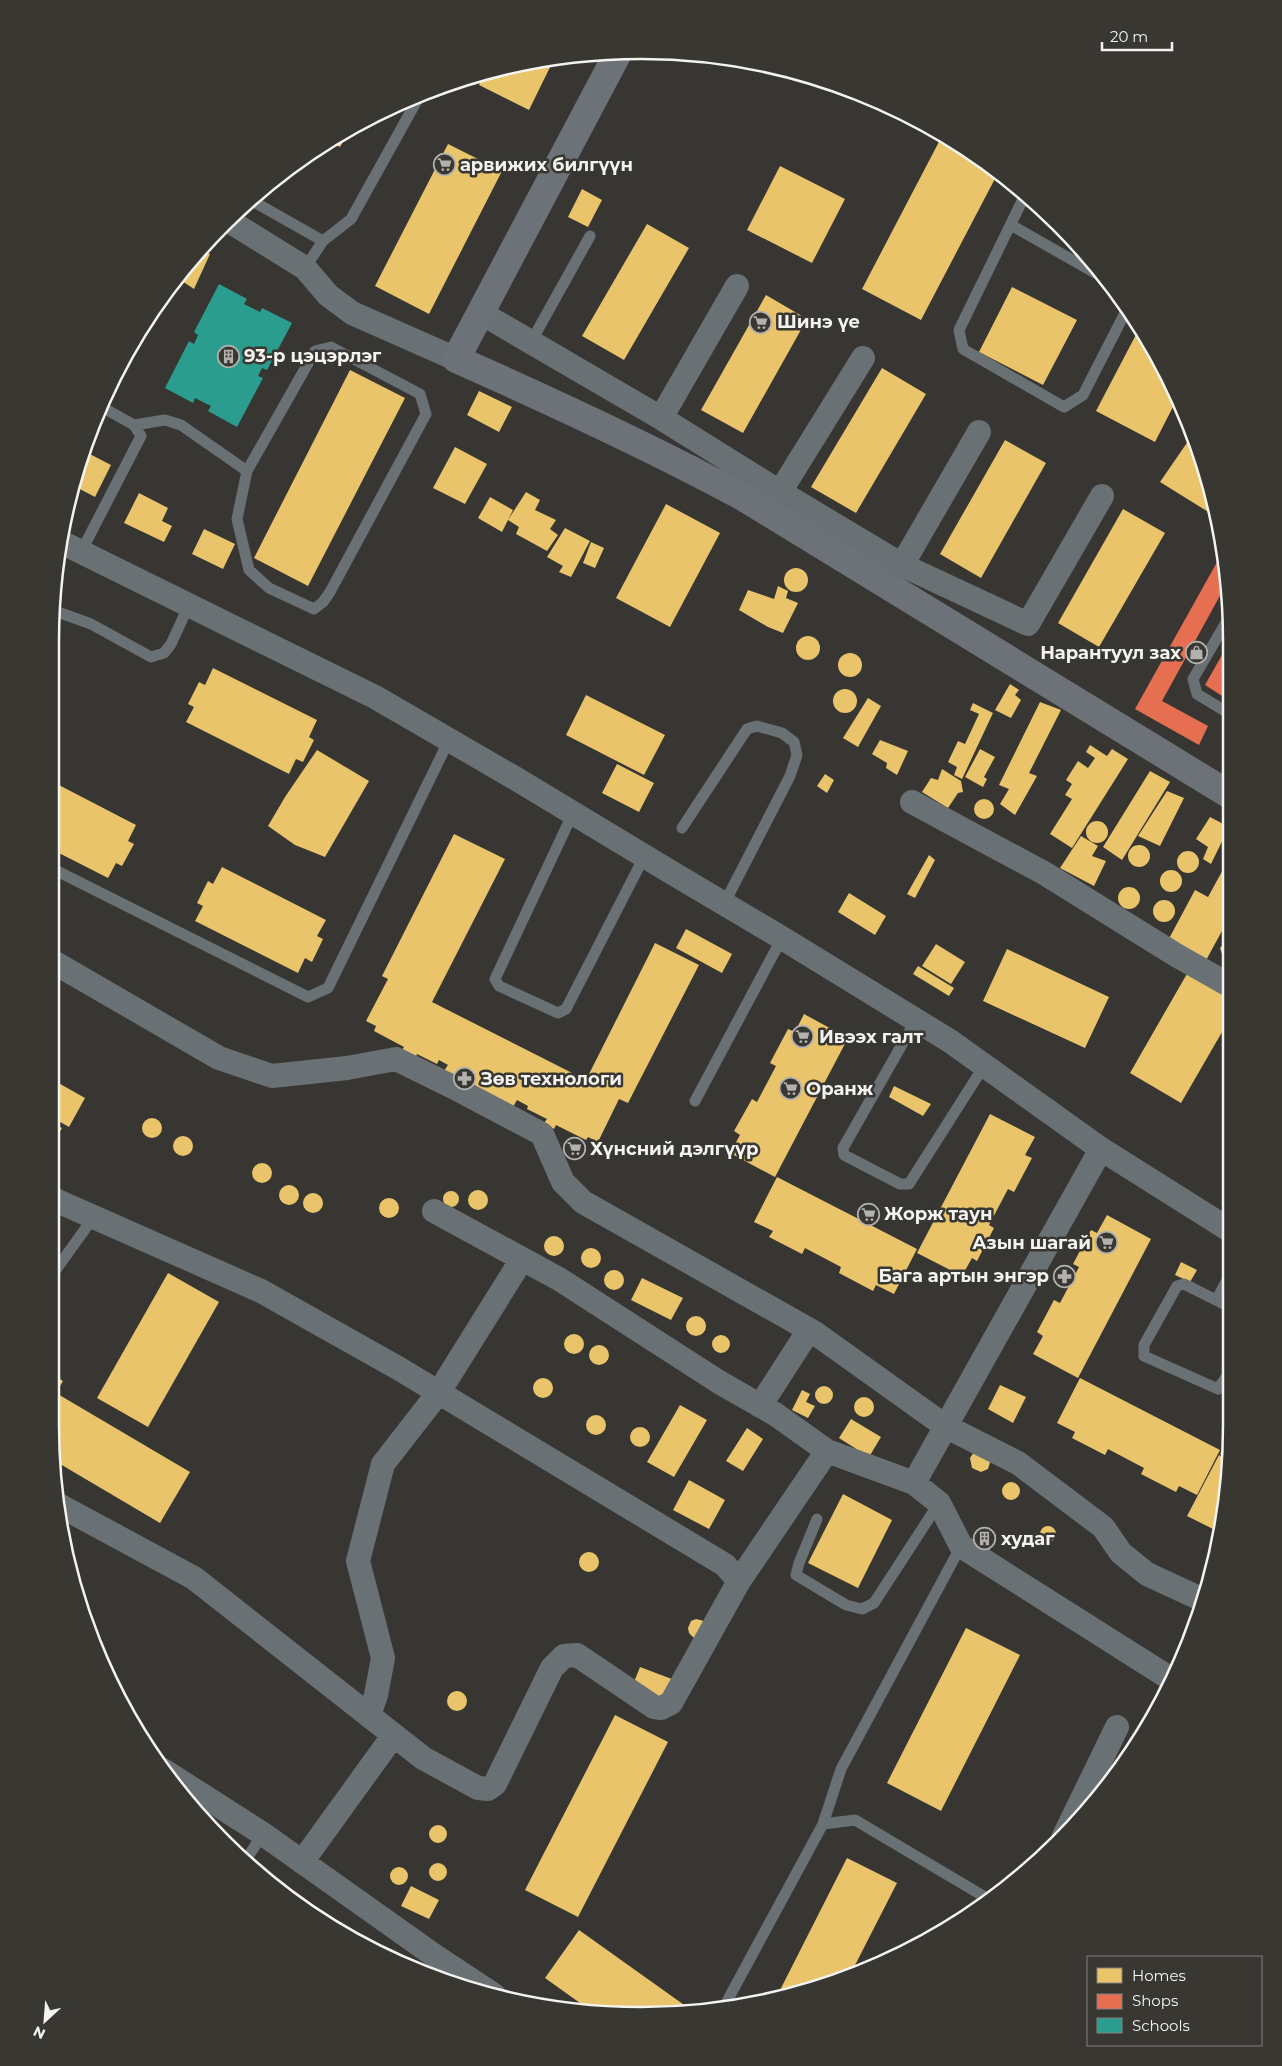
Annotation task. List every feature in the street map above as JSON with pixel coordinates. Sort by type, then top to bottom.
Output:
[{"type":"street","points":[[456,359],[614,60]]},
{"type":"street","points":[[234,224],[305,268],[328,295],[352,313],[589,418],[672,458],[743,497],[1223,791]]},
{"type":"street","points":[[661,418],[737,286]]},
{"type":"street","points":[[480,312],[661,418],[902,565],[1028,624],[1102,496]]},
{"type":"street","points":[[780,492],[863,358]]},
{"type":"street","points":[[902,565],[979,432]]},
{"type":"street","points":[[71,547],[375,697],[573,813],[950,1041],[1101,1149],[1223,1226]]},
{"type":"street","points":[[912,802],[1044,873],[1223,982]]},
{"type":"street","points":[[59,965],[219,1058],[272,1076],[338,1070],[396,1059],[542,1134],[563,1182],[584,1202],[810,1330],[945,1426],[1018,1463],[1103,1527],[1121,1553],[1147,1574],[1197,1597]]},
{"type":"street","points":[[914,1483],[1101,1149]]},
{"type":"street","points":[[59,1202],[261,1291],[439,1392],[725,1565],[739,1580]]},
{"type":"street","points":[[434,1211],[559,1279],[719,1382],[775,1414],[827,1451],[914,1483],[938,1503],[961,1546],[1166,1676]]},
{"type":"street","points":[[369,1716],[376,1695],[384,1658],[358,1561],[384,1464],[439,1392],[522,1259]]},
{"type":"street","points":[[760,1406],[810,1330]]},
{"type":"street","points":[[65,1508],[194,1578],[423,1758],[478,1788],[488,1789],[496,1784],[552,1668],[564,1656],[577,1655],[654,1706],[661,1708],[671,1703],[739,1580],[827,1451]]},
{"type":"street","points":[[1075,1813],[1117,1727]]},
{"type":"street","points":[[302,1862],[393,1736]]},
{"type":"street","points":[[181,1782],[263,1834],[475,1982]]},
{"type":"lane","points":[[305,268],[324,241],[351,219],[415,105]]},
{"type":"lane","points":[[1022,201],[959,330],[963,349],[1064,407],[1082,395],[1124,316]]},
{"type":"lane","points":[[257,203],[324,241]]},
{"type":"lane","points":[[1011,225],[1089,269]]},
{"type":"lane","points":[[531,342],[590,236]]},
{"type":"lane","points":[[331,347],[420,394],[426,414],[330,592],[323,602],[314,609],[269,588],[249,570],[237,519],[247,471],[315,351],[331,347]]},
{"type":"lane","points":[[71,547],[141,436],[134,425],[107,410]]},
{"type":"lane","points":[[134,425],[165,420],[181,425],[247,471]]},
{"type":"lane","points":[[60,613],[91,624],[151,657],[164,653],[171,644],[189,605]]},
{"type":"lane","points":[[1223,629],[1194,679],[1197,694],[1223,710]]},
{"type":"lane","points":[[682,828],[746,729],[757,726],[782,733],[794,742],[797,755],[790,776],[724,904]]},
{"type":"lane","points":[[59,872],[308,997],[328,988],[449,740]]},
{"type":"lane","points":[[573,813],[495,979],[499,986],[558,1013],[566,1009],[644,857]]},
{"type":"lane","points":[[695,1101],[782,938]]},
{"type":"lane","points":[[916,1020],[843,1148],[844,1155],[900,1184],[909,1184],[984,1066]]},
{"type":"lane","points":[[59,1265],[93,1218]]},
{"type":"lane","points":[[1223,1303],[1184,1284],[1177,1286],[1144,1345],[1144,1356],[1218,1388],[1223,1382]]},
{"type":"lane","points":[[1217,1299],[1223,1288]]},
{"type":"lane","points":[[817,1519],[796,1574],[846,1605],[862,1609],[874,1603],[938,1503]]},
{"type":"lane","points":[[727,2000],[823,1824],[841,1769],[961,1546]]},
{"type":"lane","points":[[823,1824],[855,1820],[983,1896]]},
{"type":"lane","points":[[249,1855],[263,1834]]},
{"type":"building: Homes","points":[[550,66],[529,110],[479,85],[481,82],[490,79]]},
{"type":"building: Homes","points":[[939,141],[995,179],[921,320],[862,289]]},
{"type":"building: Homes","points":[[448,144],[502,171],[429,314],[375,286]]},
{"type":"building: Homes","points":[[780,166],[845,199],[812,263],[747,230]]},
{"type":"building: Homes","points":[[582,189],[602,200],[588,227],[568,217]]},
{"type":"building: Homes","points":[[647,224],[689,248],[624,360],[582,336]]},
{"type":"building: Homes","points":[[207,253],[210,254],[194,289],[183,282]]},
{"type":"building: Homes","points":[[1012,287],[1077,320],[1043,385],[979,352]]},
{"type":"building: Homes","points":[[766,295],[807,319],[743,433],[701,410]]},
{"type":"building: Homes","points":[[1136,335],[1163,383],[1173,406],[1155,442],[1096,411]]},
{"type":"building: Homes","points":[[882,368],[926,394],[856,513],[811,487]]},
{"type":"building: Homes","points":[[350,370],[405,398],[308,586],[254,558]]},
{"type":"building: Homes","points":[[479,391],[512,407],[499,432],[467,415]]},
{"type":"building: Homes","points":[[1005,440],[1046,463],[981,578],[940,554]]},
{"type":"building: Homes","points":[[1188,442],[1208,512],[1160,482]]},
{"type":"building: Homes","points":[[455,447],[487,464],[465,504],[433,488]]},
{"type":"building: Homes","points":[[90,454],[111,465],[95,497],[79,489]]},
{"type":"building: Homes","points":[[526,492],[540,500],[535,510],[556,520],[550,529],[558,535],[547,551],[516,534],[519,527],[508,520]]},
{"type":"building: Homes","points":[[139,493],[168,508],[162,521],[172,526],[164,542],[124,523]]},
{"type":"building: Homes","points":[[490,497],[513,510],[502,532],[478,518]]},
{"type":"building: Homes","points":[[666,504],[720,533],[670,627],[616,598]]},
{"type":"building: Homes","points":[[1123,509],[1165,533],[1099,647],[1058,623]]},
{"type":"building: Homes","points":[[565,528],[590,541],[571,577],[559,572],[563,566],[547,557]]},
{"type":"building: Homes","points":[[204,529],[235,544],[223,569],[192,554]]},
{"type":"building: Homes","points":[[591,542],[604,548],[595,568],[583,563]]},
{"type":"building: Homes","points":[[796,568],[804,572],[808,580],[804,588],[796,592],[788,588],[784,580],[788,572]]},
{"type":"building: Homes","points":[[778,586],[788,591],[786,598],[798,603],[783,633],[768,627],[739,610],[748,590],[774,599]]},
{"type":"building: Homes","points":[[808,636],[816,640],[820,648],[816,656],[808,660],[800,656],[796,648],[800,640]]},
{"type":"building: Homes","points":[[850,653],[858,657],[862,665],[858,673],[850,677],[842,673],[838,665],[842,657]]},
{"type":"building: Homes","points":[[213,668],[317,720],[309,737],[314,740],[303,762],[296,759],[289,774],[186,722],[194,707],[188,704],[199,682],[205,685]]},
{"type":"building: Homes","points":[[1010,684],[1019,690],[1015,695],[1021,700],[1011,718],[995,710]]},
{"type":"building: Homes","points":[[845,689],[853,693],[857,701],[853,709],[845,713],[837,709],[833,701],[837,693]]},
{"type":"building: Homes","points":[[586,695],[665,735],[644,775],[566,735]]},
{"type":"building: Homes","points":[[868,698],[881,706],[858,747],[843,738]]},
{"type":"building: Homes","points":[[1040,702],[1061,710],[1029,773],[1037,776],[1015,815],[1000,804],[1009,789],[999,785]]},
{"type":"building: Homes","points":[[973,703],[993,713],[962,779],[954,775],[957,767],[948,762],[958,741],[965,744],[979,714],[970,710]]},
{"type":"building: Homes","points":[[880,740],[908,751],[897,775],[886,768],[887,763],[872,754]]},
{"type":"building: Homes","points":[[1090,745],[1107,756],[1112,749],[1128,759],[1072,848],[1050,834],[1072,799],[1065,795],[1072,784],[1066,780],[1078,761],[1088,768],[1095,758],[1086,752]]},
{"type":"building: Homes","points":[[980,749],[995,757],[984,777],[987,779],[983,787],[965,777]]},
{"type":"building: Homes","points":[[317,750],[369,781],[325,857],[295,845],[268,826]]},
{"type":"building: Homes","points":[[617,764],[654,783],[639,812],[602,793]]},
{"type":"building: Homes","points":[[942,769],[961,781],[963,792],[958,793],[948,808],[922,792],[931,778],[938,780]]},
{"type":"building: Homes","points":[[1150,771],[1170,782],[1122,860],[1103,847]]},
{"type":"building: Homes","points":[[825,774],[834,780],[827,793],[817,786]]},
{"type":"building: Homes","points":[[59,785],[136,825],[128,841],[134,844],[122,866],[116,863],[108,878],[59,853]]},
{"type":"building: Homes","points":[[1167,791],[1184,798],[1160,846],[1138,836]]},
{"type":"building: Homes","points":[[984,799],[991,802],[994,809],[991,816],[984,819],[977,816],[974,809],[977,802]]},
{"type":"building: Homes","points":[[1210,817],[1223,824],[1223,839],[1211,864],[1203,859],[1208,847],[1196,839]]},
{"type":"building: Homes","points":[[1097,821],[1105,824],[1108,832],[1105,840],[1097,843],[1089,840],[1086,832],[1089,824]]},
{"type":"building: Homes","points":[[454,834],[505,859],[432,1002],[586,1080],[655,943],[699,965],[628,1103],[619,1099],[598,1142],[588,1137],[586,1140],[556,1125],[554,1129],[544,1123],[547,1119],[527,1109],[528,1106],[517,1100],[513,1107],[444,1071],[448,1065],[439,1060],[437,1064],[417,1054],[416,1057],[402,1050],[404,1047],[374,1031],[376,1026],[366,1021],[388,979],[382,976]]},
{"type":"building: Homes","points":[[1081,836],[1098,846],[1092,856],[1106,861],[1094,886],[1060,868]]},
{"type":"building: Homes","points":[[1139,845],[1147,848],[1150,856],[1147,864],[1139,867],[1131,864],[1128,856],[1131,848]]},
{"type":"building: Homes","points":[[1188,851],[1196,854],[1199,862],[1196,870],[1188,873],[1180,870],[1177,862],[1180,854]]},
{"type":"building: Homes","points":[[929,855],[935,860],[915,898],[907,894]]},
{"type":"building: Homes","points":[[222,867],[326,920],[317,936],[323,939],[312,962],[305,958],[298,973],[195,921],[203,906],[197,903],[208,881],[213,884]]},
{"type":"building: Homes","points":[[1171,870],[1179,873],[1182,881],[1179,889],[1171,892],[1163,889],[1160,881],[1163,873]]},
{"type":"building: Homes","points":[[1223,870],[1223,929],[1204,964],[1165,946],[1195,890],[1208,897]]},
{"type":"building: Homes","points":[[1129,887],[1137,890],[1140,898],[1137,906],[1129,909],[1121,906],[1118,898],[1121,890]]},
{"type":"building: Homes","points":[[849,893],[886,916],[875,935],[838,912]]},
{"type":"building: Homes","points":[[1164,900],[1172,903],[1175,911],[1172,919],[1164,922],[1156,919],[1153,911],[1156,903]]},
{"type":"building: Homes","points":[[686,929],[732,954],[722,973],[676,948]]},
{"type":"building: Homes","points":[[936,944],[965,962],[951,984],[922,966]]},
{"type":"building: Homes","points":[[1223,944],[1223,957],[1220,948]]},
{"type":"building: Homes","points":[[1007,949],[1109,997],[1085,1048],[983,1001]]},
{"type":"building: Homes","points":[[918,966],[954,988],[949,996],[913,974]]},
{"type":"building: Homes","points":[[1188,972],[1223,992],[1223,1030],[1181,1103],[1130,1073]]},
{"type":"building: Homes","points":[[804,1014],[848,1038],[775,1177],[730,1153],[740,1135],[734,1131],[752,1099],[757,1102],[776,1066],[770,1063],[788,1029],[795,1032]]},
{"type":"building: Homes","points":[[59,1083],[85,1098],[69,1127],[59,1121]]},
{"type":"building: Homes","points":[[894,1086],[931,1104],[923,1116],[889,1097]]},
{"type":"building: Homes","points":[[990,1114],[1035,1137],[1025,1155],[1032,1158],[1014,1192],[1008,1189],[989,1225],[994,1228],[977,1261],[972,1258],[962,1276],[917,1253]]},
{"type":"building: Homes","points":[[152,1118],[159,1121],[162,1128],[159,1135],[152,1138],[145,1135],[142,1128],[145,1121]]},
{"type":"building: Homes","points":[[183,1136],[190,1139],[193,1146],[190,1153],[183,1156],[176,1153],[173,1146],[176,1139]]},
{"type":"building: Homes","points":[[262,1163],[269,1166],[272,1173],[269,1180],[262,1183],[255,1180],[252,1173],[255,1166]]},
{"type":"building: Homes","points":[[777,1177],[917,1249],[894,1294],[876,1285],[873,1291],[839,1273],[841,1267],[805,1248],[802,1254],[769,1237],[773,1231],[754,1222]]},
{"type":"building: Homes","points":[[289,1185],[296,1188],[299,1195],[296,1202],[289,1205],[282,1202],[279,1195],[282,1188]]},
{"type":"building: Homes","points":[[478,1190],[485,1193],[488,1200],[485,1207],[478,1210],[471,1207],[468,1200],[471,1193]]},
{"type":"building: Homes","points":[[451,1191],[457,1193],[459,1199],[457,1205],[451,1207],[445,1205],[443,1199],[445,1193]]},
{"type":"building: Homes","points":[[313,1193],[320,1196],[323,1203],[320,1210],[313,1213],[306,1210],[303,1203],[306,1196]]},
{"type":"building: Homes","points":[[389,1198],[396,1201],[399,1208],[396,1215],[389,1218],[382,1215],[379,1208],[382,1201]]},
{"type":"building: Homes","points":[[1107,1215],[1151,1239],[1078,1378],[1033,1354],[1043,1336],[1037,1332],[1054,1300],[1060,1303],[1079,1267],[1073,1264],[1091,1230],[1097,1233]]},
{"type":"building: Homes","points":[[554,1236],[561,1239],[564,1246],[561,1253],[554,1256],[547,1253],[544,1246],[547,1239]]},
{"type":"building: Homes","points":[[591,1248],[598,1251],[601,1258],[598,1265],[591,1268],[584,1265],[581,1258],[584,1251]]},
{"type":"building: Homes","points":[[1181,1262],[1197,1270],[1190,1282],[1175,1275]]},
{"type":"building: Homes","points":[[614,1270],[621,1273],[624,1280],[621,1287],[614,1290],[607,1287],[604,1280],[607,1273]]},
{"type":"building: Homes","points":[[168,1273],[219,1302],[148,1427],[97,1398]]},
{"type":"building: Homes","points":[[642,1278],[683,1298],[671,1320],[631,1300]]},
{"type":"building: Homes","points":[[692,1316],[700,1316],[706,1322],[706,1330],[700,1336],[692,1336],[686,1330],[686,1322]]},
{"type":"building: Homes","points":[[574,1334],[581,1337],[584,1344],[581,1351],[574,1354],[567,1351],[564,1344],[567,1337]]},
{"type":"building: Homes","points":[[721,1335],[727,1338],[730,1344],[727,1350],[721,1353],[715,1350],[712,1344],[715,1338]]},
{"type":"building: Homes","points":[[599,1345],[606,1348],[609,1355],[606,1362],[599,1365],[592,1362],[589,1355],[592,1348]]},
{"type":"building: Homes","points":[[59,1378],[63,1381],[59,1388]]},
{"type":"building: Homes","points":[[543,1378],[550,1381],[553,1388],[550,1395],[543,1398],[536,1395],[533,1388],[536,1381]]},
{"type":"building: Homes","points":[[1080,1378],[1220,1450],[1197,1495],[1179,1486],[1176,1492],[1141,1474],[1144,1468],[1108,1449],[1105,1455],[1072,1438],[1075,1432],[1057,1423]]},
{"type":"building: Homes","points":[[1000,1385],[1026,1397],[1013,1423],[988,1409]]},
{"type":"building: Homes","points":[[820,1386],[828,1386],[833,1391],[831,1402],[820,1404],[815,1399],[815,1391]]},
{"type":"building: Homes","points":[[802,1390],[810,1394],[806,1402],[815,1406],[808,1418],[792,1410]]},
{"type":"building: Homes","points":[[59,1395],[190,1472],[160,1523],[60,1464]]},
{"type":"building: Homes","points":[[864,1397],[871,1400],[874,1407],[871,1414],[864,1417],[857,1414],[854,1407],[857,1400]]},
{"type":"building: Homes","points":[[680,1405],[707,1420],[674,1477],[647,1462]]},
{"type":"building: Homes","points":[[596,1415],[603,1418],[606,1425],[603,1432],[596,1435],[589,1432],[586,1425],[589,1418]]},
{"type":"building: Homes","points":[[851,1419],[881,1437],[869,1457],[839,1438]]},
{"type":"building: Homes","points":[[640,1427],[647,1430],[650,1437],[647,1444],[640,1447],[633,1444],[630,1437],[633,1430]]},
{"type":"building: Homes","points":[[747,1428],[763,1439],[743,1471],[726,1461]]},
{"type":"building: Homes","points":[[974,1452],[991,1459],[988,1469],[981,1472],[972,1468],[970,1458]]},
{"type":"building: Homes","points":[[1219,1455],[1222,1457],[1222,1463],[1214,1529],[1187,1516]]},
{"type":"building: Homes","points":[[689,1480],[725,1500],[709,1529],[673,1510]]},
{"type":"building: Homes","points":[[1007,1482],[1015,1482],[1020,1487],[1018,1498],[1007,1500],[1002,1495],[1002,1487]]},
{"type":"building: Homes","points":[[843,1494],[892,1520],[858,1588],[808,1563]]},
{"type":"building: Homes","points":[[1045,1526],[1051,1526],[1056,1531],[1054,1540],[1045,1542],[1040,1537],[1040,1531]]},
{"type":"building: Homes","name":"худаг","points":[[982,1528],[996,1535],[989,1551],[974,1542]]},
{"type":"building: Homes","points":[[589,1552],[596,1555],[599,1562],[596,1569],[589,1572],[582,1569],[579,1562],[582,1555]]},
{"type":"building: Homes","points":[[696,1619],[704,1621],[694,1638],[689,1633],[688,1628],[691,1621]]},
{"type":"building: Homes","points":[[966,1628],[1020,1655],[941,1811],[887,1783]]},
{"type":"building: Homes","points":[[640,1667],[677,1681],[668,1702],[632,1687]]},
{"type":"building: Homes","points":[[457,1691],[464,1694],[467,1701],[464,1708],[457,1711],[450,1708],[447,1701],[450,1694]]},
{"type":"building: Homes","points":[[615,1715],[668,1742],[578,1917],[525,1890]]},
{"type":"building: Homes","points":[[438,1825],[444,1828],[447,1834],[444,1840],[438,1843],[432,1840],[429,1834],[432,1828]]},
{"type":"building: Homes","points":[[847,1858],[897,1883],[854,1966],[780,1990]]},
{"type":"building: Homes","points":[[438,1863],[444,1866],[447,1872],[444,1878],[438,1881],[432,1878],[429,1872],[432,1866]]},
{"type":"building: Homes","points":[[399,1867],[405,1870],[408,1876],[405,1882],[399,1885],[393,1882],[390,1876],[393,1870]]},
{"type":"building: Homes","points":[[411,1886],[439,1900],[429,1919],[401,1906]]},
{"type":"building: Homes","points":[[579,1930],[685,2005],[641,2007],[581,2004],[545,1978]]},
{"type":"building: Shops","points":[[1217,561],[1221,594],[1162,701],[1208,726],[1199,745],[1135,709]]},
{"type":"building: Shops","points":[[1223,653],[1223,697],[1205,685]]},
{"type":"building: Schools","name":"93-р цэцэрлэг","points":[[219,284],[247,299],[244,304],[260,312],[262,308],[292,323],[267,370],[262,368],[258,376],[263,378],[237,427],[208,411],[211,406],[195,398],[193,403],[165,388],[189,341],[194,344],[198,335],[194,332]]},
{"type":"place","name":"арвижих билгүүн","points":[[444,165]]},
{"type":"place","name":"Шинэ үе","points":[[761,322]]},
{"type":"place","name":"93-р цэцэрлэг","points":[[228,356]]},
{"type":"place","name":"Нарантуул зах","points":[[1197,653]]},
{"type":"place","name":"Ивээх галт","points":[[803,1037]]},
{"type":"place","name":"Зөв технологи","points":[[465,1079]]},
{"type":"place","name":"Оранж","points":[[790,1089]]},
{"type":"place","name":"Хүнсний дэлгүүр","points":[[574,1149]]},
{"type":"place","name":"Жорж таун","points":[[868,1214]]},
{"type":"place","name":"Азын шагай","points":[[1107,1243]]},
{"type":"place","name":"Бага артын энгэр","points":[[1065,1276]]},
{"type":"place","name":"худаг","points":[[985,1539]]}]
